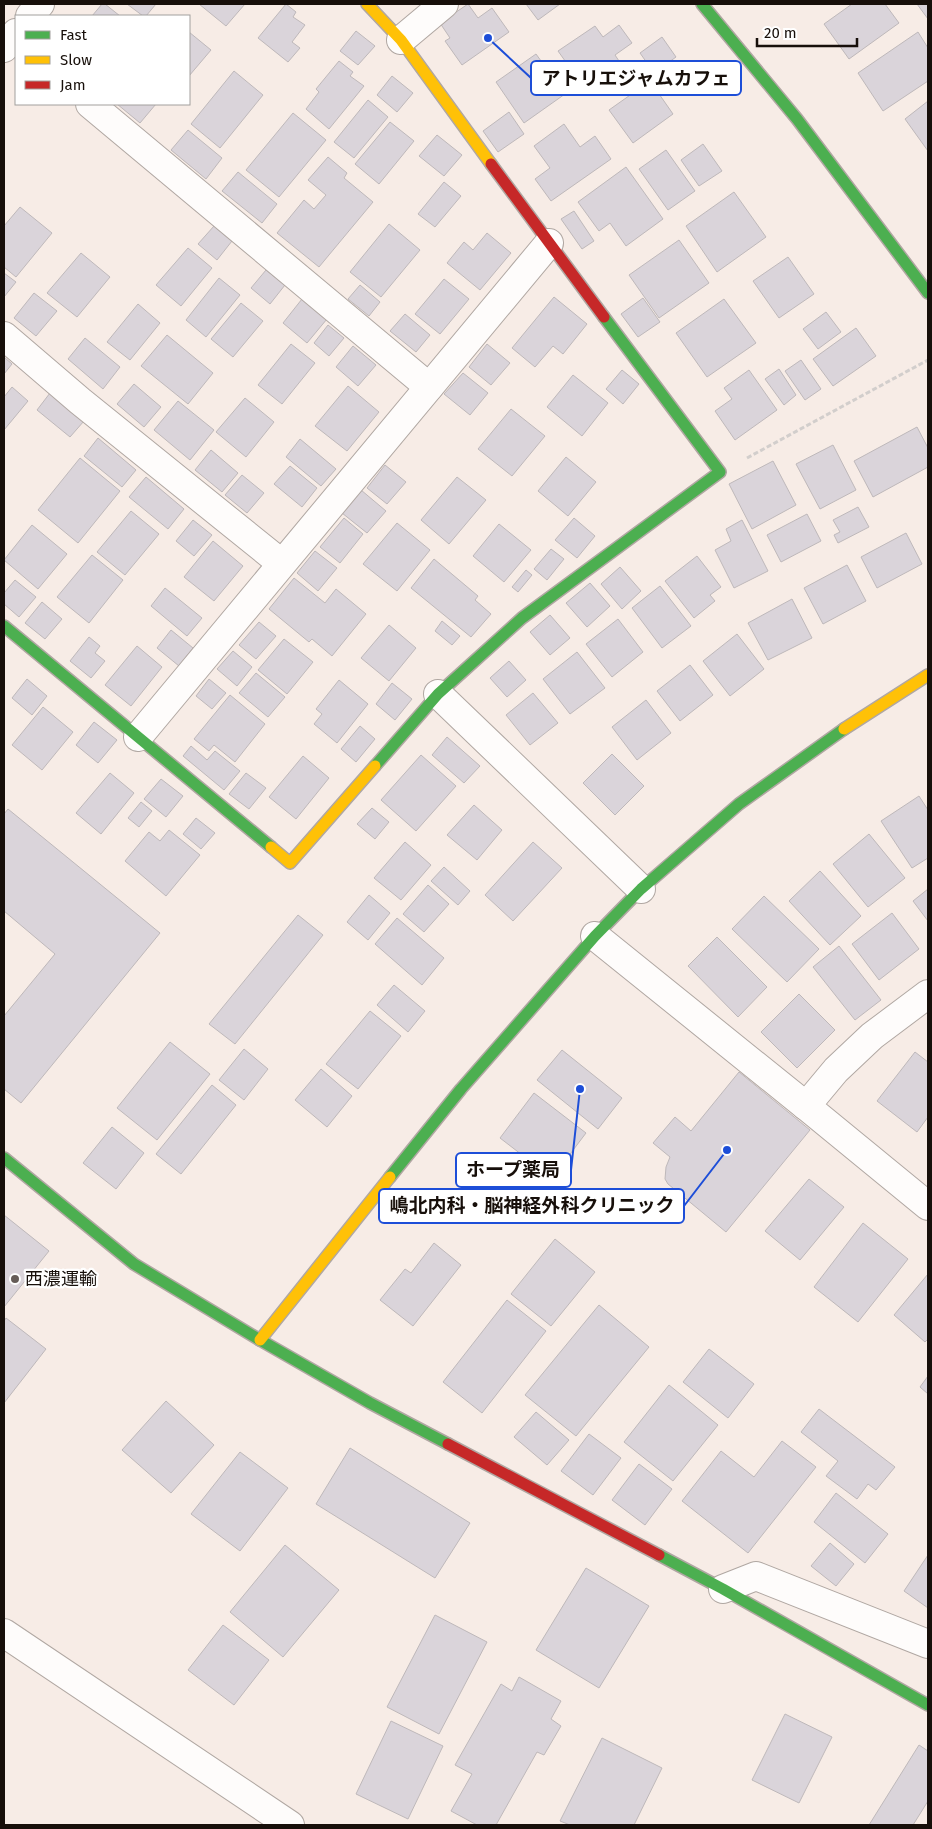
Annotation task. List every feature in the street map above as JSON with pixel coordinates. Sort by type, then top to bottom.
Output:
[{"type":"street","points":[[31,15],[40,4]]},
{"type":"street","points":[[4,626],[290,864],[438,694],[522,618],[720,472],[549,243],[401,40],[367,4]]},
{"type":"street","points":[[401,40],[444,4]]},
{"type":"street","points":[[702,4],[797,119],[928,293]]},
{"type":"street","points":[[91,105],[429,387]]},
{"type":"street","points":[[138,736],[549,243]]},
{"type":"street","points":[[4,336],[80,402],[281,564]]},
{"type":"street","points":[[260,1340],[461,1089],[595,936],[641,889],[739,804],[850,725],[928,675]]},
{"type":"street","points":[[438,694],[641,889]]},
{"type":"street","points":[[595,936],[928,1206]]},
{"type":"street","points":[[806,1106],[836,1070],[866,1042],[928,994]]},
{"type":"street","points":[[4,1158],[134,1264],[260,1340],[370,1403],[723,1589],[928,1704]]},
{"type":"street","points":[[723,1589],[756,1576],[928,1644]]},
{"type":"street","points":[[4,1633],[290,1825]]},
{"type":"path","points":[[720,472],[928,360]]},
{"type":"building","points":[[102,4],[105,4],[119,15],[93,15]]},
{"type":"building","points":[[127,4],[156,4],[147,15],[142,15]]},
{"type":"building","points":[[199,4],[245,4],[226,26]]},
{"type":"building","points":[[286,4],[296,12],[293,17],[305,25],[292,42],[300,48],[288,62],[258,38]]},
{"type":"building","points":[[468,4],[478,18],[492,8],[509,32],[462,65],[445,41],[450,38],[440,23]]},
{"type":"building","points":[[526,4],[560,4],[538,20]]},
{"type":"building","points":[[852,4],[885,4],[899,23],[849,59],[824,24]]},
{"type":"building","points":[[917,4],[928,4],[928,19]]},
{"type":"building","points":[[619,25],[632,43],[615,55],[619,61],[583,86],[558,51],[595,26],[603,37]]},
{"type":"building","points":[[356,31],[375,46],[358,65],[340,51]]},
{"type":"building","points":[[918,32],[928,48],[928,81],[883,111],[858,73]]},
{"type":"building","points":[[190,33],[211,50],[190,75]]},
{"type":"building","points":[[662,37],[676,57],[654,73],[640,53]]},
{"type":"building","points":[[536,54],[565,94],[524,123],[496,82]]},
{"type":"building","points":[[339,61],[353,72],[350,76],[364,86],[329,129],[306,109],[319,92],[316,89]]},
{"type":"building","points":[[234,71],[263,95],[220,148],[191,124]]},
{"type":"building","points":[[392,76],[413,93],[397,112],[377,95]]},
{"type":"building","points":[[650,81],[673,114],[633,143],[609,110]]},
{"type":"building","points":[[368,100],[388,117],[354,158],[334,142]]},
{"type":"building","points":[[928,101],[928,151],[905,119]]},
{"type":"building","points":[[118,105],[155,105],[140,123]]},
{"type":"building","points":[[509,112],[524,134],[498,152],[483,131]]},
{"type":"building","points":[[293,113],[326,140],[279,197],[246,170]]},
{"type":"building","points":[[390,122],[414,141],[379,184],[355,164]]},
{"type":"building","points":[[564,124],[580,147],[595,136],[611,159],[551,201],[535,179],[550,168],[534,146]]},
{"type":"building","points":[[188,130],[222,158],[206,179],[171,150]]},
{"type":"building","points":[[437,135],[462,155],[444,176],[419,156]]},
{"type":"building","points":[[703,144],[722,171],[699,186],[681,160]]},
{"type":"building","points":[[666,150],[695,191],[668,210],[639,169]]},
{"type":"building","points":[[328,157],[347,173],[344,178],[373,202],[319,267],[277,233],[304,200],[314,209],[326,195],[308,180]]},
{"type":"building","points":[[626,167],[663,219],[626,246],[610,223],[599,231],[578,202]]},
{"type":"building","points":[[238,172],[277,204],[262,223],[222,191]]},
{"type":"building","points":[[444,182],[461,196],[435,227],[418,214]]},
{"type":"building","points":[[734,192],[766,237],[717,272],[686,226]]},
{"type":"building","points":[[20,207],[52,233],[16,277],[4,267],[4,226]]},
{"type":"building","points":[[574,211],[594,241],[582,249],[561,219]]},
{"type":"building","points":[[389,224],[420,250],[381,297],[350,272]]},
{"type":"building","points":[[214,226],[232,241],[217,260],[198,244]]},
{"type":"building","points":[[487,233],[511,253],[480,290],[447,263],[464,242],[473,250]]},
{"type":"building","points":[[679,240],[709,283],[659,318],[629,275]]},
{"type":"building","points":[[188,248],[212,268],[181,306],[156,285]]},
{"type":"building","points":[[81,253],[110,277],[77,317],[47,293]]},
{"type":"building","points":[[788,257],[814,294],[779,318],[753,281]]},
{"type":"building","points":[[266,270],[285,285],[270,304],[251,288]]},
{"type":"building","points":[[4,273],[16,282],[4,297]]},
{"type":"building","points":[[219,278],[240,295],[206,337],[186,320]]},
{"type":"building","points":[[444,279],[469,299],[440,334],[415,314]]},
{"type":"building","points":[[360,285],[380,302],[369,316],[348,299]]},
{"type":"building","points":[[34,293],[57,311],[36,336],[14,318]]},
{"type":"building","points":[[554,297],[587,324],[563,354],[553,346],[535,367],[512,348]]},
{"type":"building","points":[[643,298],[660,322],[638,337],[621,314]]},
{"type":"building","points":[[302,299],[327,319],[307,343],[283,323]]},
{"type":"building","points":[[724,299],[756,343],[707,377],[676,333]]},
{"type":"building","points":[[241,303],[263,321],[233,357],[211,339]]},
{"type":"building","points":[[138,304],[160,323],[130,360],[107,342]]},
{"type":"building","points":[[826,312],[841,332],[818,349],[803,329]]},
{"type":"building","points":[[405,314],[430,335],[416,352],[390,331]]},
{"type":"building","points":[[328,325],[344,338],[329,356],[314,343]]},
{"type":"building","points":[[856,328],[876,356],[833,386],[813,359]]},
{"type":"building","points":[[167,335],[213,373],[188,404],[141,366]]},
{"type":"building","points":[[85,338],[120,367],[103,389],[68,359]]},
{"type":"building","points":[[291,344],[315,363],[282,404],[258,385]]},
{"type":"building","points":[[487,344],[510,363],[491,385],[469,367]]},
{"type":"building","points":[[353,346],[376,365],[358,386],[336,367]]},
{"type":"building","points":[[4,357],[12,364],[4,374]]},
{"type":"building","points":[[801,360],[821,389],[805,400],[785,371]]},
{"type":"building","points":[[779,369],[796,395],[784,405],[765,379]]},
{"type":"building","points":[[622,370],[639,384],[623,404],[606,389]]},
{"type":"building","points":[[749,370],[777,410],[735,440],[715,411],[732,399],[724,388]]},
{"type":"building","points":[[463,373],[488,393],[470,415],[444,394]]},
{"type":"building","points":[[573,375],[608,403],[582,436],[547,407]]},
{"type":"building","points":[[134,384],[161,407],[144,427],[117,404]]},
{"type":"building","points":[[348,386],[379,412],[347,451],[315,426]]},
{"type":"building","points":[[12,387],[28,401],[4,430],[4,397]]},
{"type":"building","points":[[50,393],[84,421],[70,437],[37,410]]},
{"type":"building","points":[[245,398],[274,422],[246,457],[216,432]]},
{"type":"building","points":[[178,401],[214,430],[190,460],[154,430]]},
{"type":"building","points":[[511,409],[545,436],[512,476],[478,449]]},
{"type":"building","points":[[917,427],[928,448],[928,467],[873,497],[854,461]]},
{"type":"building","points":[[98,438],[136,470],[122,487],[84,456]]},
{"type":"building","points":[[300,439],[336,469],[321,486],[286,457]]},
{"type":"building","points":[[833,445],[856,490],[820,509],[796,464]]},
{"type":"building","points":[[211,450],[238,473],[222,492],[195,470]]},
{"type":"building","points":[[566,457],[596,482],[568,516],[538,491]]},
{"type":"building","points":[[80,458],[120,491],[78,543],[38,510]]},
{"type":"building","points":[[773,461],[796,505],[752,529],[729,484]]},
{"type":"building","points":[[385,465],[406,482],[387,504],[367,488]]},
{"type":"building","points":[[290,466],[317,488],[302,507],[274,484]]},
{"type":"building","points":[[242,475],[264,493],[247,513],[225,495]]},
{"type":"building","points":[[146,477],[184,509],[168,529],[129,497]]},
{"type":"building","points":[[457,477],[486,500],[449,544],[421,520]]},
{"type":"building","points":[[361,490],[386,511],[367,533],[342,513]]},
{"type":"building","points":[[858,507],[869,527],[838,543],[834,535],[840,532],[833,520]]},
{"type":"building","points":[[131,511],[159,534],[125,575],[97,552]]},
{"type":"building","points":[[807,514],[821,541],[781,562],[767,535]]},
{"type":"building","points":[[344,518],[363,534],[340,563],[320,547]]},
{"type":"building","points":[[574,518],[595,536],[577,558],[555,540]]},
{"type":"building","points":[[193,520],[212,535],[194,556],[176,541]]},
{"type":"building","points":[[742,520],[768,571],[734,588],[715,550],[731,541],[726,529]]},
{"type":"building","points":[[397,523],[430,550],[397,591],[363,564]]},
{"type":"building","points":[[499,524],[531,550],[504,582],[473,556]]},
{"type":"building","points":[[32,525],[67,554],[38,589],[4,560]]},
{"type":"building","points":[[906,533],[922,564],[877,588],[861,557]]},
{"type":"building","points":[[213,541],[243,566],[214,601],[184,577]]},
{"type":"building","points":[[551,549],[564,559],[547,580],[534,569]]},
{"type":"building","points":[[315,551],[337,568],[318,591],[297,573]]},
{"type":"building","points":[[92,555],[123,580],[89,623],[57,597]]},
{"type":"building","points":[[697,556],[721,587],[710,595],[715,601],[694,618],[665,581]]},
{"type":"building","points":[[434,559],[478,596],[475,600],[491,614],[471,637],[411,588]]},
{"type":"building","points":[[847,565],[866,601],[823,624],[804,588]]},
{"type":"building","points":[[620,567],[641,591],[622,609],[601,584]]},
{"type":"building","points":[[526,570],[532,575],[518,592],[512,587]]},
{"type":"building","points":[[294,578],[325,603],[336,589],[366,614],[332,656],[312,639],[309,642],[269,609]]},
{"type":"building","points":[[15,580],[36,597],[19,617],[4,604],[4,593]]},
{"type":"building","points":[[590,583],[610,606],[587,627],[566,603]]},
{"type":"building","points":[[660,586],[691,626],[662,648],[632,608]]},
{"type":"building","points":[[165,588],[202,618],[187,636],[151,606]]},
{"type":"building","points":[[792,599],[812,638],[768,660],[748,623]]},
{"type":"building","points":[[42,602],[62,619],[45,639],[25,623]]},
{"type":"building","points":[[550,615],[570,638],[550,655],[530,632]]},
{"type":"building","points":[[618,619],[643,652],[612,677],[586,644]]},
{"type":"building","points":[[442,621],[460,636],[452,645],[435,631]]},
{"type":"building","points":[[259,622],[276,636],[256,659],[239,645]]},
{"type":"building","points":[[389,625],[416,648],[389,681],[361,658]]},
{"type":"building","points":[[171,630],[193,648],[179,666],[157,648]]},
{"type":"building","points":[[737,634],[764,669],[730,696],[703,661]]},
{"type":"building","points":[[89,637],[100,646],[95,653],[105,661],[91,678],[70,661]]},
{"type":"building","points":[[284,639],[313,662],[287,694],[258,670]]},
{"type":"building","points":[[137,646],[162,667],[131,706],[105,685]]},
{"type":"building","points":[[233,651],[252,667],[237,686],[217,669]]},
{"type":"building","points":[[577,652],[605,688],[570,714],[543,679]]},
{"type":"building","points":[[509,661],[526,680],[507,697],[490,678]]},
{"type":"building","points":[[690,665],[713,695],[680,721],[657,691]]},
{"type":"building","points":[[256,673],[285,697],[268,717],[239,693]]},
{"type":"building","points":[[27,679],[47,696],[32,715],[12,698]]},
{"type":"building","points":[[209,679],[226,693],[212,709],[196,696]]},
{"type":"building","points":[[339,680],[368,704],[337,743],[314,724],[322,714],[316,709]]},
{"type":"building","points":[[392,683],[412,699],[395,720],[376,704]]},
{"type":"building","points":[[533,693],[558,723],[530,745],[506,715]]},
{"type":"building","points":[[230,695],[265,724],[235,762],[214,745],[209,751],[194,739]]},
{"type":"building","points":[[646,700],[671,733],[637,760],[612,727]]},
{"type":"building","points":[[43,707],[73,732],[42,770],[12,745]]},
{"type":"building","points":[[94,722],[117,740],[98,763],[76,745]]},
{"type":"building","points":[[360,726],[375,739],[356,762],[341,749]]},
{"type":"building","points":[[447,737],[480,766],[464,783],[432,755]]},
{"type":"building","points":[[191,746],[207,760],[215,751],[240,771],[224,790],[183,756]]},
{"type":"building","points":[[612,754],[644,786],[615,815],[583,783]]},
{"type":"building","points":[[421,755],[456,786],[416,831],[381,800]]},
{"type":"building","points":[[303,756],[329,778],[296,819],[269,797]]},
{"type":"building","points":[[110,773],[134,793],[101,834],[76,813]]},
{"type":"building","points":[[246,773],[266,788],[249,809],[229,794]]},
{"type":"building","points":[[161,779],[183,796],[166,817],[144,799]]},
{"type":"building","points":[[919,796],[928,810],[928,858],[912,868],[881,821]]},
{"type":"building","points":[[141,802],[152,811],[139,827],[128,818]]},
{"type":"building","points":[[474,805],[502,830],[477,860],[447,835]]},
{"type":"building","points":[[372,808],[389,822],[375,839],[357,824]]},
{"type":"building","points":[[8,809],[160,933],[21,1103],[4,1089],[4,1016],[55,954],[4,911],[4,814]]},
{"type":"building","points":[[196,818],[215,833],[201,849],[183,834]]},
{"type":"building","points":[[169,830],[200,855],[166,896],[125,861],[149,832],[160,841]]},
{"type":"building","points":[[869,834],[905,878],[868,907],[833,864]]},
{"type":"building","points":[[405,842],[431,865],[401,900],[374,878]]},
{"type":"building","points":[[533,842],[562,868],[513,921],[485,895]]},
{"type":"building","points":[[444,867],[470,891],[458,905],[431,881]]},
{"type":"building","points":[[820,871],[861,916],[830,945],[789,901]]},
{"type":"building","points":[[428,885],[449,904],[424,932],[403,914]]},
{"type":"building","points":[[928,889],[928,921],[913,901]]},
{"type":"building","points":[[369,895],[390,913],[368,940],[347,922]]},
{"type":"building","points":[[764,896],[819,949],[787,982],[732,929]]},
{"type":"building","points":[[892,913],[919,949],[879,980],[852,944]]},
{"type":"building","points":[[298,915],[323,935],[235,1044],[209,1024]]},
{"type":"building","points":[[397,918],[444,958],[422,985],[375,944]]},
{"type":"building","points":[[717,937],[767,987],[738,1017],[688,966]]},
{"type":"building","points":[[839,946],[881,1000],[855,1020],[813,967]]},
{"type":"building","points":[[394,985],[425,1011],[408,1032],[377,1005]]},
{"type":"building","points":[[799,994],[835,1030],[797,1068],[761,1032]]},
{"type":"building","points":[[370,1011],[401,1036],[358,1089],[326,1064]]},
{"type":"building","points":[[170,1042],[210,1074],[157,1140],[117,1108]]},
{"type":"building","points":[[244,1049],[268,1069],[244,1100],[219,1080]]},
{"type":"building","points":[[562,1050],[622,1098],[598,1129],[537,1080]]},
{"type":"building","points":[[915,1052],[928,1062],[928,1117],[917,1132],[877,1101]]},
{"type":"building","points":[[321,1069],[352,1096],[327,1127],[295,1100]]},
{"type":"building","points":[[739,1072],[810,1130],[726,1232],[668,1184],[665,1179],[666,1167],[670,1157],[653,1143],[675,1117],[691,1131]]},
{"type":"building","points":[[212,1085],[236,1105],[181,1174],[156,1154]]},
{"type":"building","points":[[534,1093],[586,1133],[552,1178],[500,1138]]},
{"type":"building","points":[[112,1127],[144,1153],[116,1189],[83,1163]]},
{"type":"building","points":[[809,1179],[844,1207],[800,1260],[765,1231]]},
{"type":"building","name":"西濃運輸","points":[[4,1215],[49,1251],[4,1307]]},
{"type":"building","points":[[863,1223],[908,1259],[858,1322],[814,1287]]},
{"type":"building","points":[[555,1239],[595,1272],[551,1326],[511,1294]]},
{"type":"building","points":[[434,1243],[461,1265],[413,1326],[380,1300],[405,1269],[411,1273]]},
{"type":"building","points":[[928,1274],[928,1339],[925,1342],[894,1315]]},
{"type":"building","points":[[507,1300],[546,1331],[482,1413],[443,1382]]},
{"type":"building","points":[[599,1305],[649,1347],[576,1436],[525,1395]]},
{"type":"building","points":[[6,1318],[46,1349],[4,1403],[4,1321]]},
{"type":"building","points":[[709,1349],[754,1384],[728,1418],[683,1382]]},
{"type":"building","points":[[928,1376],[928,1394],[920,1387]]},
{"type":"building","points":[[669,1385],[718,1425],[673,1481],[624,1442]]},
{"type":"building","points":[[166,1401],[214,1445],[171,1493],[122,1450]]},
{"type":"building","points":[[819,1409],[895,1467],[876,1490],[868,1484],[857,1499],[826,1476],[838,1461],[801,1432]]},
{"type":"building","points":[[536,1412],[569,1440],[547,1465],[514,1437]]},
{"type":"building","points":[[589,1434],[621,1458],[593,1495],[561,1471]]},
{"type":"building","points":[[782,1441],[816,1467],[748,1553],[682,1501],[721,1451],[754,1477]]},
{"type":"building","points":[[350,1448],[470,1523],[435,1578],[316,1504]]},
{"type":"building","points":[[240,1452],[288,1488],[240,1551],[191,1514]]},
{"type":"building","points":[[639,1464],[672,1489],[645,1525],[612,1500]]},
{"type":"building","points":[[836,1493],[888,1534],[865,1563],[814,1522]]},
{"type":"building","points":[[830,1543],[854,1564],[836,1586],[811,1566]]},
{"type":"building","points":[[285,1545],[339,1590],[283,1657],[230,1612]]},
{"type":"building","points":[[928,1555],[928,1608],[904,1591]]},
{"type":"building","points":[[586,1568],[649,1606],[599,1688],[536,1650]]},
{"type":"building","points":[[435,1615],[487,1642],[439,1734],[387,1707]]},
{"type":"building","points":[[223,1625],[269,1660],[234,1705],[188,1670]]},
{"type":"building","points":[[519,1677],[561,1701],[551,1719],[561,1726],[544,1755],[537,1752],[496,1825],[477,1825],[451,1811],[472,1774],[455,1765],[501,1684],[512,1691]]},
{"type":"building","points":[[785,1714],[832,1737],[799,1803],[752,1780]]},
{"type":"building","points":[[391,1721],[443,1746],[408,1819],[356,1794]]},
{"type":"building","points":[[602,1738],[662,1768],[634,1825],[570,1825],[560,1821]]},
{"type":"building","points":[[919,1745],[928,1751],[928,1801],[913,1825],[869,1825]]},
{"type":"traffic: fast","points":[[702,4],[797,119],[928,293]]},
{"type":"traffic: fast","points":[[375,766],[438,694],[522,618],[720,472],[604,317]]},
{"type":"traffic: fast","points":[[4,626],[271,847]]},
{"type":"traffic: fast","points":[[390,1177],[461,1089],[595,936],[641,889],[739,804],[844,729]]},
{"type":"traffic: fast","points":[[4,1158],[134,1264],[260,1340],[370,1403],[448,1444]]},
{"type":"traffic: fast","points":[[659,1555],[928,1705]]},
{"type":"traffic: slow","points":[[367,4],[401,40],[491,164]]},
{"type":"traffic: slow","points":[[844,729],[928,675]]},
{"type":"traffic: slow","points":[[271,847],[290,863],[375,766]]},
{"type":"traffic: slow","points":[[260,1340],[390,1177]]},
{"type":"traffic: jam","points":[[491,164],[604,317]]},
{"type":"traffic: jam","points":[[448,1444],[659,1555]]},
{"type":"place","name":"アトリエジャムカフェ","points":[[488,38]]},
{"type":"place","name":"ホープ薬局","points":[[580,1089]]},
{"type":"place","name":"嶋北内科・脳神経外科クリニック","points":[[727,1150]]},
{"type":"place","name":"西濃運輸","points":[[15,1279]]}]
